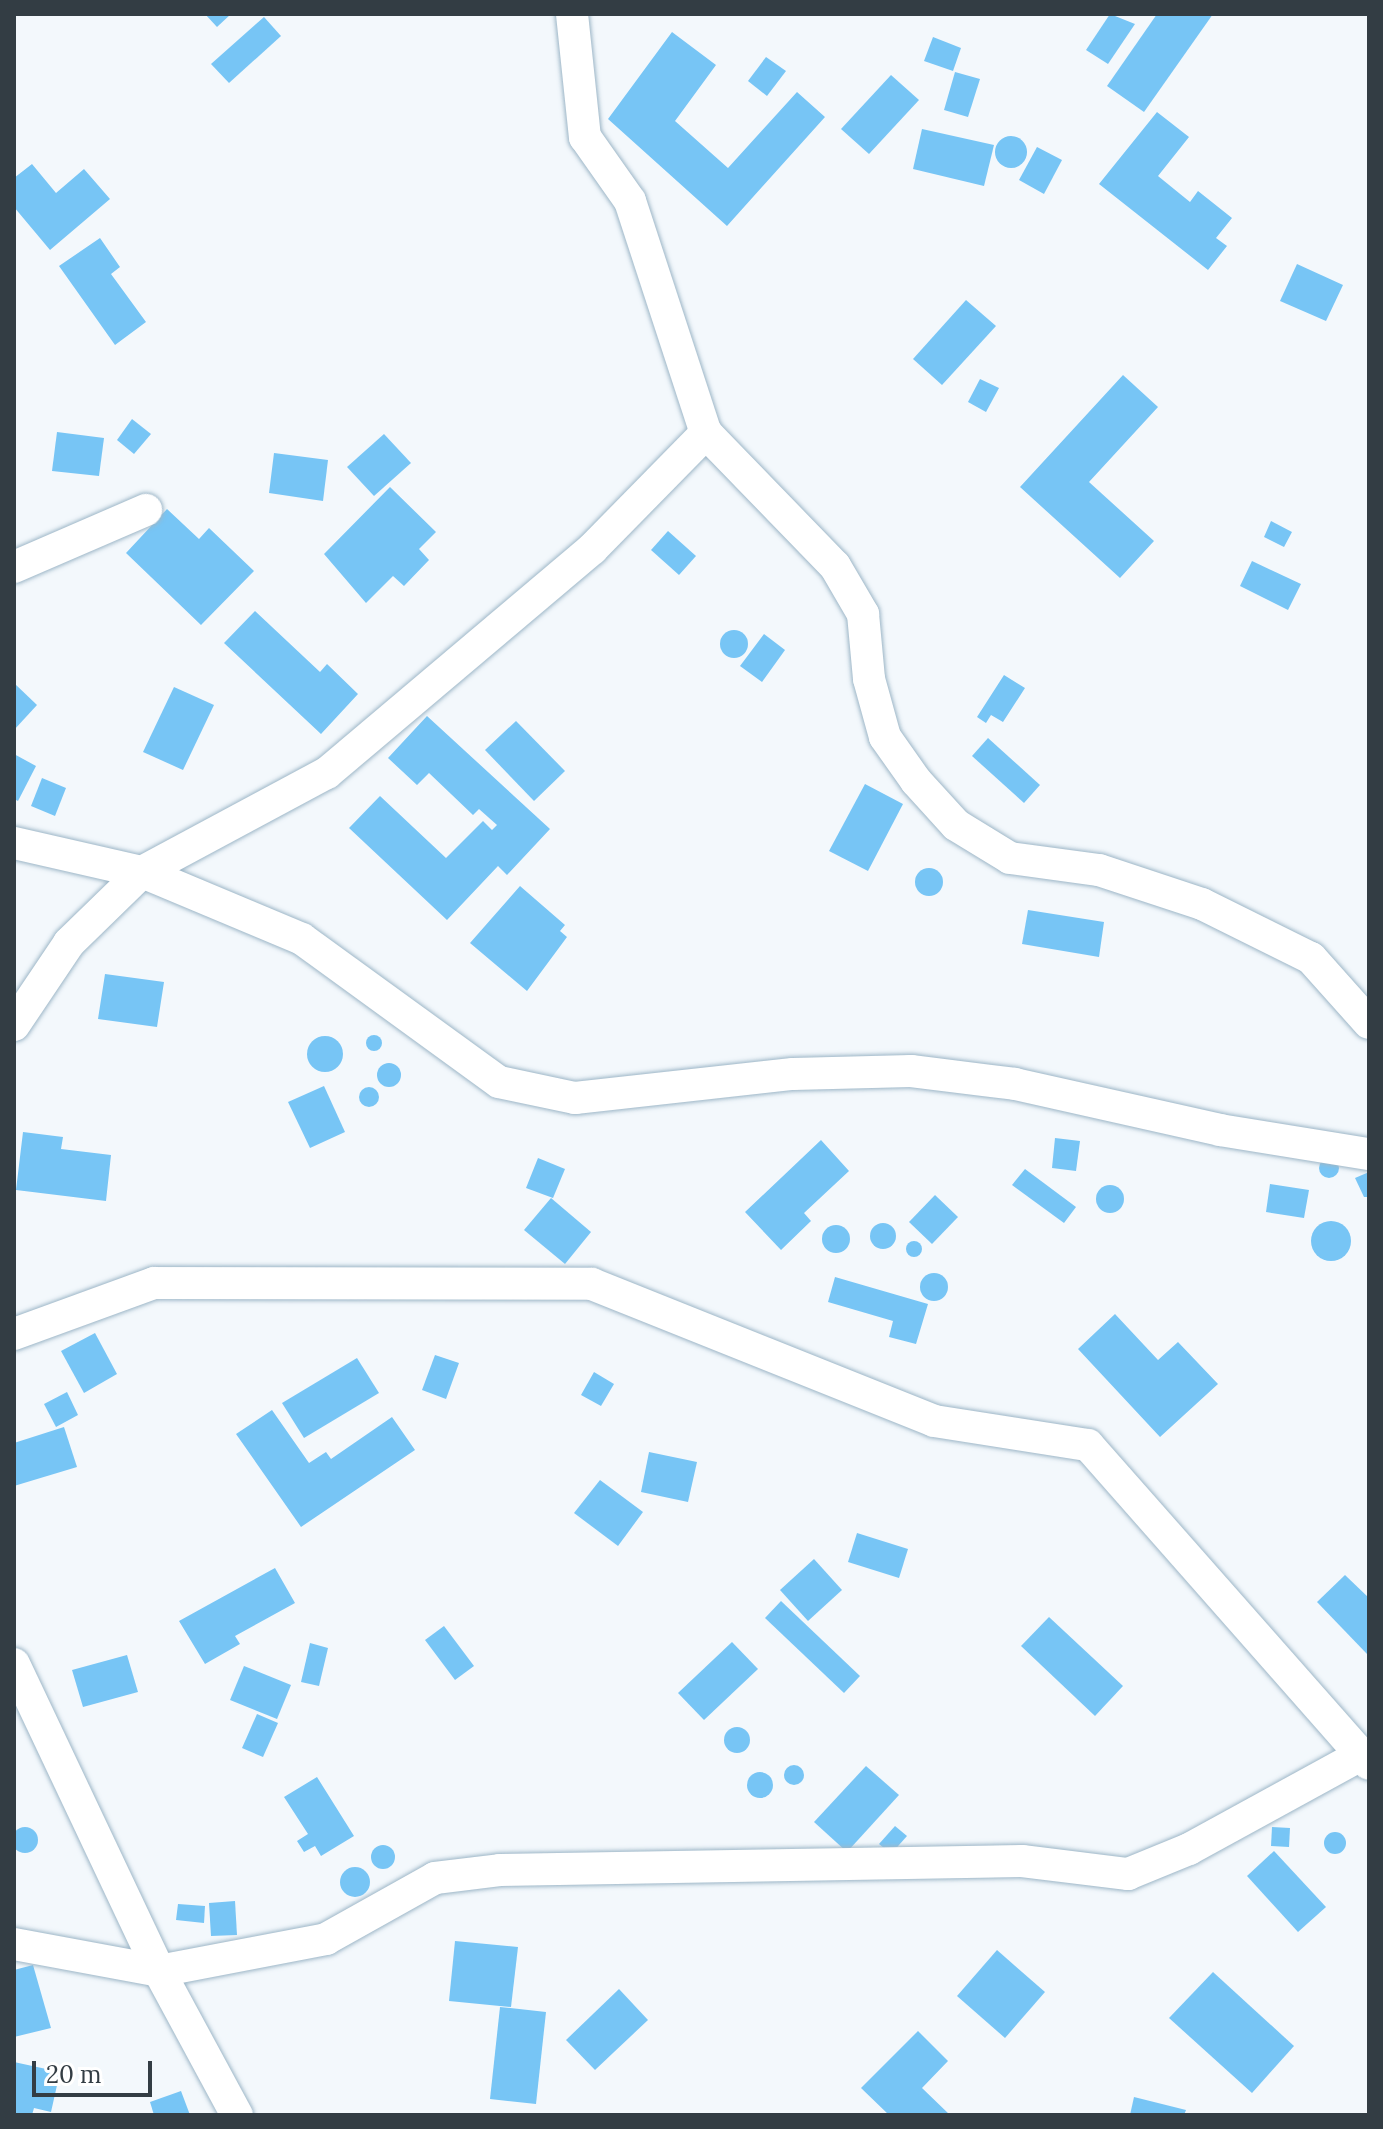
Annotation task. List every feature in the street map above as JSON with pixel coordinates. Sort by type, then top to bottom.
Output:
[{"type":"street","points":[[572,14],[585,137],[630,201],[706,433],[835,566],[863,614],[869,679],[885,737],[956,825],[1010,858],[1099,870],[1202,904],[1311,958],[1369,1023]]},
{"type":"street","points":[[14,1025],[69,943],[142,872],[327,773],[592,549],[706,433]]},
{"type":"street","points":[[14,567],[146,510]]},
{"type":"street","points":[[14,843],[142,872],[302,939],[499,1082],[575,1098],[793,1074],[911,1071],[1015,1084],[1220,1130],[1369,1154]]},
{"type":"street","points":[[14,1334],[154,1283],[592,1284],[934,1421],[1088,1445],[1365,1760],[1189,1849],[1128,1874],[1022,1861],[500,1870],[435,1878],[326,1939],[159,1971],[14,1944]]},
{"type":"street","points":[[14,1664],[159,1971],[237,2115]]},
{"type":"building","points":[[205,14],[231,14],[217,27]]},
{"type":"building","points":[[1110,14],[1135,24],[1108,64],[1086,50]]},
{"type":"building","points":[[1157,14],[1213,14],[1144,112],[1107,86]]},
{"type":"building","points":[[264,17],[281,36],[229,83],[211,64]]},
{"type":"building","points":[[672,32],[716,65],[675,121],[728,168],[797,92],[825,117],[727,226],[608,119]]},
{"type":"building","points":[[933,37],[961,48],[953,71],[924,61]]},
{"type":"building","points":[[766,57],[786,71],[767,96],[748,81]]},
{"type":"building","points":[[955,72],[980,79],[968,117],[944,110]]},
{"type":"building","points":[[891,75],[919,100],[869,154],[841,129]]},
{"type":"building","points":[[1157,112],[1189,137],[1158,176],[1190,202],[1198,191],[1232,218],[1216,238],[1227,246],[1208,270],[1099,184]]},
{"type":"building","points":[[922,129],[994,145],[984,186],[913,169]]},
{"type":"building","points":[[1011,136],[1022,141],[1027,152],[1022,163],[1011,168],[1000,163],[995,152],[1000,141]]},
{"type":"building","points":[[1037,147],[1062,160],[1044,194],[1019,180]]},
{"type":"building","points":[[32,164],[56,193],[84,169],[110,199],[50,250],[14,207],[14,178]]},
{"type":"building","points":[[100,238],[120,267],[111,274],[146,322],[115,345],[59,266]]},
{"type":"building","points":[[1297,264],[1343,285],[1326,321],[1280,301]]},
{"type":"building","points":[[966,300],[996,326],[942,385],[913,359]]},
{"type":"building","points":[[1123,375],[1158,407],[1089,482],[1154,541],[1120,578],[1020,487]]},
{"type":"building","points":[[980,379],[999,388],[986,412],[968,402]]},
{"type":"building","points":[[132,419],[151,434],[134,454],[117,440]]},
{"type":"building","points":[[57,432],[104,438],[99,476],[52,471]]},
{"type":"building","points":[[384,434],[411,463],[374,496],[347,467]]},
{"type":"building","points":[[274,453],[328,460],[323,501],[269,493]]},
{"type":"building","points":[[390,487],[436,532],[419,549],[429,560],[404,586],[393,576],[366,603],[324,554]]},
{"type":"building","points":[[167,509],[199,539],[209,528],[254,571],[201,625],[126,553]]},
{"type":"building","points":[[1271,521],[1292,532],[1284,547],[1264,537]]},
{"type":"building","points":[[668,531],[696,556],[679,575],[651,550]]},
{"type":"building","points":[[1252,561],[1301,584],[1288,610],[1240,586]]},
{"type":"building","points":[[255,611],[320,672],[327,664],[358,694],[321,734],[224,643]]},
{"type":"building","points":[[734,630],[744,634],[748,644],[744,654],[734,658],[724,654],[720,644],[724,634]]},
{"type":"building","points":[[764,634],[785,650],[762,682],[740,666]]},
{"type":"building","points":[[1004,675],[1025,688],[1003,722],[991,715],[986,723],[977,717]]},
{"type":"building","points":[[14,683],[37,705],[14,730]]},
{"type":"building","points":[[174,687],[214,705],[183,770],[143,752]]},
{"type":"building","points":[[427,716],[550,829],[507,875],[498,866],[447,920],[349,828],[380,796],[446,858],[483,821],[492,830],[497,825],[479,809],[473,815],[429,773],[417,785],[388,758]]},
{"type":"building","points":[[516,721],[565,771],[534,801],[485,750]]},
{"type":"building","points":[[988,738],[1040,785],[1024,803],[972,756]]},
{"type":"building","points":[[14,754],[36,766],[18,801],[14,799]]},
{"type":"building","points":[[42,778],[66,788],[55,816],[31,806]]},
{"type":"building","points":[[865,784],[903,804],[868,871],[829,851]]},
{"type":"building","points":[[929,868],[939,872],[943,882],[939,892],[929,896],[919,892],[915,882],[919,872]]},
{"type":"building","points":[[520,886],[565,925],[560,931],[567,937],[527,991],[470,943]]},
{"type":"building","points":[[1028,910],[1104,922],[1099,957],[1022,944]]},
{"type":"building","points":[[105,974],[164,982],[157,1027],[98,1019]]},
{"type":"building","points":[[374,1035],[382,1043],[374,1051],[366,1043]]},
{"type":"building","points":[[325,1036],[338,1041],[343,1054],[338,1067],[325,1072],[312,1067],[307,1054],[312,1041]]},
{"type":"building","points":[[384,1063],[394,1063],[401,1070],[401,1080],[394,1087],[384,1087],[377,1080],[377,1070]]},
{"type":"building","points":[[324,1086],[345,1132],[310,1148],[288,1102]]},
{"type":"building","points":[[369,1087],[376,1090],[379,1097],[376,1104],[369,1107],[362,1104],[359,1097],[362,1090]]},
{"type":"building","points":[[23,1132],[63,1137],[61,1149],[111,1155],[106,1201],[16,1190]]},
{"type":"building","points":[[1055,1138],[1080,1141],[1076,1171],[1052,1168]]},
{"type":"building","points":[[821,1140],[849,1171],[804,1213],[811,1221],[781,1250],[745,1212]]},
{"type":"building","points":[[538,1158],[565,1169],[553,1198],[526,1188]]},
{"type":"building","points":[[1329,1158],[1336,1161],[1339,1168],[1336,1175],[1329,1178],[1322,1175],[1319,1168],[1322,1161]]},
{"type":"building","points":[[1025,1169],[1076,1207],[1064,1223],[1012,1185]]},
{"type":"building","points":[[1369,1172],[1369,1197],[1364,1197],[1355,1178]]},
{"type":"building","points":[[1270,1184],[1309,1190],[1304,1218],[1266,1212]]},
{"type":"building","points":[[1110,1185],[1120,1189],[1124,1199],[1120,1209],[1110,1213],[1100,1209],[1096,1199],[1100,1189]]},
{"type":"building","points":[[935,1195],[958,1217],[932,1244],[909,1222]]},
{"type":"building","points":[[551,1198],[591,1232],[565,1264],[524,1230]]},
{"type":"building","points":[[1331,1221],[1345,1227],[1351,1241],[1345,1255],[1331,1261],[1317,1255],[1311,1241],[1317,1227]]},
{"type":"building","points":[[883,1223],[892,1227],[896,1236],[892,1245],[883,1249],[874,1245],[870,1236],[874,1227]]},
{"type":"building","points":[[836,1225],[846,1229],[850,1239],[846,1249],[836,1253],[826,1249],[822,1239],[826,1229]]},
{"type":"building","points":[[914,1241],[922,1249],[914,1257],[906,1249]]},
{"type":"building","points":[[934,1273],[944,1277],[948,1287],[944,1297],[934,1301],[924,1297],[920,1287],[924,1277]]},
{"type":"building","points":[[835,1277],[928,1304],[916,1344],[889,1337],[893,1321],[828,1302]]},
{"type":"building","points":[[1115,1314],[1158,1360],[1178,1342],[1218,1384],[1160,1437],[1078,1349]]},
{"type":"building","points":[[95,1333],[117,1374],[84,1393],[61,1351]]},
{"type":"building","points":[[435,1355],[459,1363],[446,1399],[422,1390]]},
{"type":"building","points":[[357,1358],[379,1393],[304,1438],[282,1403]]},
{"type":"building","points":[[594,1372],[614,1384],[601,1406],[581,1395]]},
{"type":"building","points":[[67,1392],[78,1415],[56,1427],[44,1404]]},
{"type":"building","points":[[272,1410],[309,1463],[326,1452],[331,1459],[392,1417],[415,1450],[301,1527],[236,1434]]},
{"type":"building","points":[[64,1427],[77,1467],[14,1486],[14,1443]]},
{"type":"building","points":[[649,1452],[697,1462],[688,1502],[641,1492]]},
{"type":"building","points":[[600,1480],[643,1512],[618,1546],[574,1513]]},
{"type":"building","points":[[857,1533],[908,1549],[899,1578],[848,1562]]},
{"type":"building","points":[[814,1559],[842,1590],[808,1621],[780,1590]]},
{"type":"building","points":[[275,1568],[295,1603],[235,1636],[240,1644],[205,1664],[179,1621]]},
{"type":"building","points":[[1345,1575],[1369,1598],[1367,1654],[1317,1602]]},
{"type":"building","points":[[781,1601],[860,1676],[844,1693],[765,1618]]},
{"type":"building","points":[[1049,1617],[1123,1686],[1095,1716],[1021,1646]]},
{"type":"building","points":[[444,1626],[474,1666],[455,1680],[425,1640]]},
{"type":"building","points":[[732,1642],[758,1669],[704,1720],[678,1693]]},
{"type":"building","points":[[310,1643],[328,1648],[319,1686],[301,1682]]},
{"type":"building","points":[[127,1655],[138,1692],[83,1707],[72,1670]]},
{"type":"building","points":[[244,1666],[291,1685],[277,1719],[230,1700]]},
{"type":"building","points":[[257,1714],[278,1723],[263,1757],[242,1748]]},
{"type":"building","points":[[737,1727],[746,1731],[750,1740],[746,1749],[737,1753],[728,1749],[724,1740],[728,1731]]},
{"type":"building","points":[[794,1765],[801,1768],[804,1775],[801,1782],[794,1785],[787,1782],[784,1775],[787,1768]]},
{"type":"building","points":[[866,1766],[899,1795],[847,1852],[814,1822]]},
{"type":"building","points":[[760,1772],[769,1776],[773,1785],[769,1794],[760,1798],[751,1794],[747,1785],[751,1776]]},
{"type":"building","points":[[317,1777],[354,1836],[321,1856],[315,1846],[304,1852],[297,1841],[308,1834],[284,1797]]},
{"type":"building","points":[[895,1826],[907,1836],[891,1854],[879,1844]]},
{"type":"building","points":[[25,1827],[34,1831],[38,1840],[34,1849],[25,1853],[16,1849],[12,1840],[16,1831]]},
{"type":"building","points":[[1272,1827],[1290,1828],[1289,1847],[1271,1846]]},
{"type":"building","points":[[1335,1832],[1346,1843],[1335,1854],[1324,1843]]},
{"type":"building","points":[[383,1845],[392,1848],[395,1857],[392,1866],[383,1869],[374,1866],[371,1857],[374,1848]]},
{"type":"building","points":[[1274,1851],[1326,1907],[1298,1932],[1247,1876]]},
{"type":"building","points":[[355,1867],[366,1871],[370,1882],[366,1893],[355,1897],[344,1893],[340,1882],[344,1871]]},
{"type":"building","points":[[235,1901],[237,1935],[211,1936],[209,1903]]},
{"type":"building","points":[[178,1904],[205,1906],[204,1923],[176,1920]]},
{"type":"building","points":[[455,1941],[518,1947],[511,2007],[449,2001]]},
{"type":"building","points":[[997,1950],[1045,1992],[1005,2038],[957,1996]]},
{"type":"building","points":[[33,1965],[51,2028],[14,2037],[14,1970]]},
{"type":"building","points":[[1213,1972],[1294,2046],[1252,2093],[1169,2018]]},
{"type":"building","points":[[619,1989],[648,2020],[595,2070],[566,2040]]},
{"type":"building","points":[[500,2007],[546,2012],[536,2104],[490,2099]]},
{"type":"building","points":[[918,2031],[948,2061],[922,2088],[950,2115],[889,2115],[861,2088]]},
{"type":"building","points":[[14,2062],[60,2072],[51,2112],[34,2108],[32,2115],[14,2115]]},
{"type":"building","points":[[181,2091],[190,2115],[154,2115],[150,2102]]},
{"type":"building","points":[[1134,2097],[1186,2110],[1184,2115],[1130,2115]]}]
